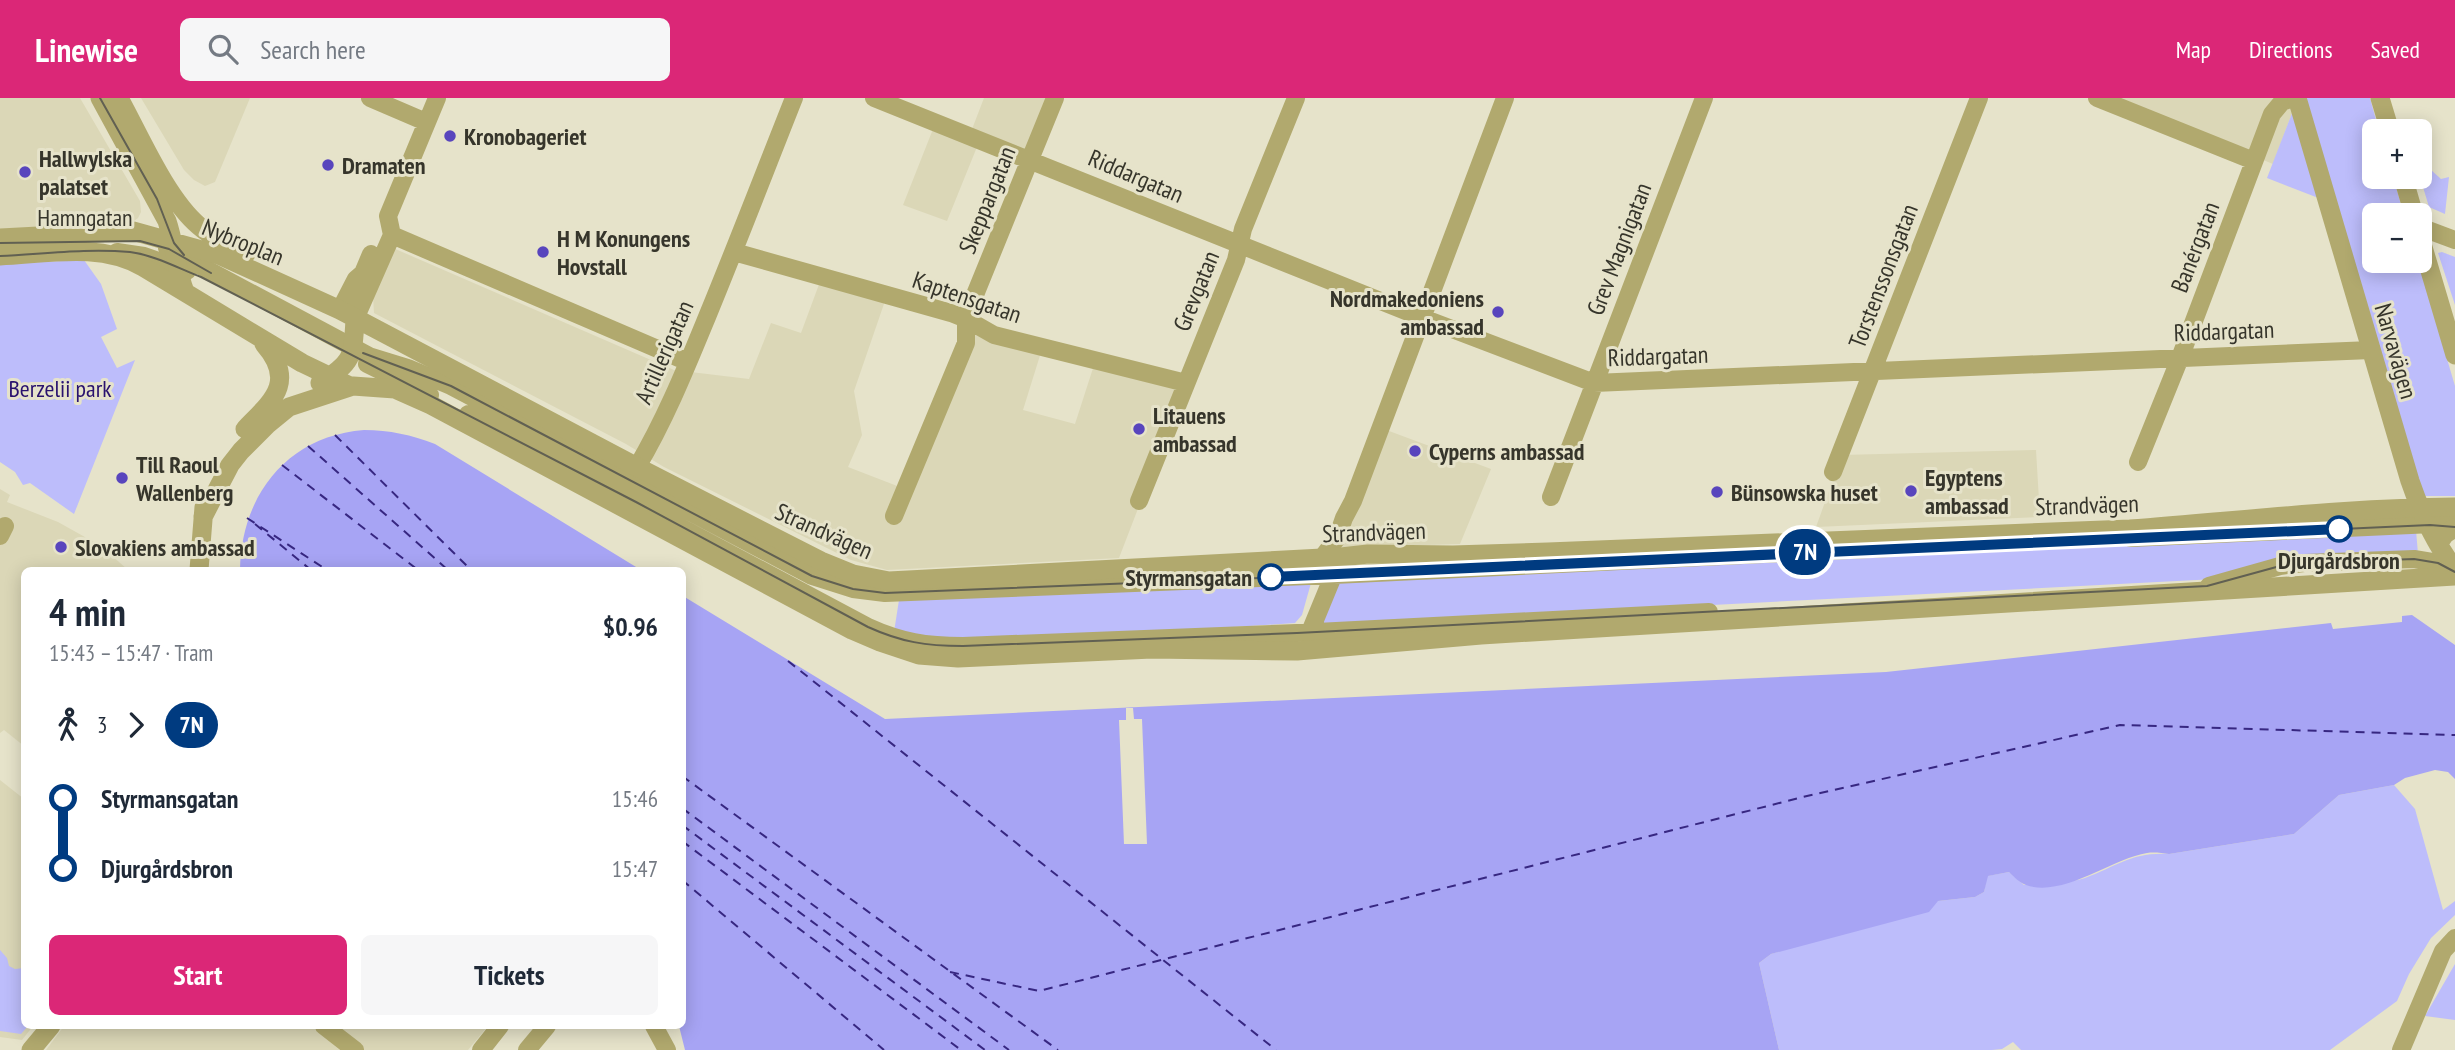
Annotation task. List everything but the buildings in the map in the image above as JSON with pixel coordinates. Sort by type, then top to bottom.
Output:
[{"type":"street","points":[[100,98],[167,221],[176,254]]},
{"type":"street","name":"Nybroplan","points":[[119,98],[172,194],[200,227],[323,297],[347,314]]},
{"type":"street","points":[[370,98],[426,122]]},
{"type":"street","points":[[203,517],[229,465],[241,451],[304,393],[341,369],[352,352],[347,314],[391,230],[388,216],[437,98]]},
{"type":"street","name":"Artillerigatan","points":[[637,467],[688,362],[793,98]]},
{"type":"street","name":"Riddargatan","points":[[874,98],[1594,383],[2371,350]]},
{"type":"street","name":"Skeppargatan","points":[[894,516],[966,343],[966,319],[1055,98]]},
{"type":"street","name":"Grevgatan","points":[[1139,501],[1236,260],[1243,229],[1296,98]]},
{"type":"street","points":[[1152,649],[1186,643],[1297,641],[1304,639],[1310,632],[1332,563],[1353,524],[1353,501],[1505,98]]},
{"type":"street","name":"Grev Magnigatan","points":[[1551,497],[1704,98]]},
{"type":"street","name":"Torstenssonsgatan","points":[[1833,472],[1979,98]]},
{"type":"street","points":[[2097,98],[2254,161]]},
{"type":"street","name":"Banérgatan","points":[[2138,462],[2272,114],[2282,102],[2295,98]]},
{"type":"street","name":"Narvavägen","points":[[2295,98],[2394,431],[2420,507],[2450,522],[2438,544],[2455,573]]},
{"type":"street","points":[[2380,98],[2386,119]]},
{"type":"street","points":[[133,231],[144,222],[150,212],[141,171]]},
{"type":"street","points":[[391,230],[688,362]]},
{"type":"street","name":"Hamngatan","points":[[0,241],[133,231],[176,254],[201,277]]},
{"type":"street","points":[[2432,231],[2455,240]]},
{"type":"street","name":"Hamngatan","points":[[0,241],[122,239],[149,243],[176,254]]},
{"type":"street","name":"Hamngatan","points":[[0,256],[99,251],[176,254]]},
{"type":"street","name":"Hamngatan","points":[[99,251],[131,260],[180,290]]},
{"type":"street","name":"Kaptensgatan","points":[[734,252],[966,319],[994,335],[1186,383]]},
{"type":"street","name":"Nybroplan","points":[[176,254],[219,255],[347,314]]},
{"type":"street","name":"Nybroplan","points":[[176,254],[180,290]]},
{"type":"street","name":"Nybroplan","points":[[176,254],[352,352]]},
{"type":"street","points":[[2431,273],[2455,355]]},
{"type":"street","name":"Nybroplan","points":[[201,277],[352,352]]},
{"type":"street","points":[[180,290],[258,338],[329,377],[350,386],[395,389],[431,405],[852,630],[919,655],[958,658],[1152,649],[1297,651],[1481,635],[2455,573]]},
{"type":"street","name":"Strandvägen","points":[[347,314],[821,561],[871,579],[2450,522]]},
{"type":"street","points":[[199,567],[209,482],[223,455],[273,400],[278,390],[280,375],[277,362],[258,338]]},
{"type":"street","points":[[352,352],[868,627],[926,646],[1310,632],[2207,586],[2280,566],[2304,563],[2426,560],[2446,566],[2455,573]]},
{"type":"street","name":"Strandvägen","points":[[352,352],[408,368],[452,386],[812,576],[853,589],[885,593],[1332,563],[1368,554],[1453,555],[2130,528],[2277,515],[2420,507],[2450,522]]},
{"type":"street","points":[[289,408],[350,386]]},
{"type":"street","points":[[2401,1050],[2443,951],[2455,938]]},
{"type":"street","points":[[31,1050],[48,1029]]},
{"type":"street","points":[[328,1029],[355,1050]]},
{"type":"street","points":[[481,1050],[498,1029]]},
{"type":"street","points":[[527,1050],[544,1029]]},
{"type":"street","points":[[656,1029],[667,1050]]},
{"type":"shaded area","points":[[0,98],[80,98],[140,201],[141,212],[138,218],[131,223],[0,229]]},
{"type":"shaded area","points":[[141,98],[250,98],[215,182],[205,186],[184,170]]},
{"type":"shaded area","points":[[984,98],[1052,98],[1028,160],[979,142],[947,221],[903,205],[935,124],[969,137]]},
{"type":"shaded area","points":[[2111,98],[2291,98],[2294,108],[2273,164]]},
{"type":"shaded area","points":[[393,248],[674,370],[749,379],[771,323],[801,333],[821,279],[886,298],[854,391],[862,435],[848,467],[905,489],[970,323],[1042,349],[1023,410],[1075,424],[1095,362],[1186,384],[1119,558],[887,570],[851,560],[664,467],[626,444],[374,313],[373,296]]},
{"type":"shaded area","points":[[1373,425],[1491,469],[1460,544],[1326,548]]},
{"type":"shaded area","points":[[364,430],[383,431],[435,444],[636,567],[240,567],[242,543],[259,495],[291,457],[312,444],[337,435]]},
{"type":"shaded area","points":[[2036,450],[2040,517],[1816,527],[1842,455]]},
{"type":"shaded area","points":[[0,489],[10,495],[7,502],[58,522],[101,546],[125,567],[21,567],[21,744],[4,730],[0,733]]},
{"type":"shaded area","points":[[686,598],[885,719],[1886,672],[2331,623],[2333,629],[2402,622],[2402,616],[2412,615],[2455,645],[2455,779],[2448,772],[2435,770],[2405,778],[2394,785],[2339,795],[2294,834],[2169,854],[2147,853],[2055,886],[2040,888],[2026,885],[2009,872],[1988,876],[1984,892],[1975,897],[1938,901],[1929,912],[1771,954],[1759,963],[1779,1050],[685,1050],[680,1029],[686,1029]]},
{"type":"shaded area","points":[[0,780],[21,797],[21,1029],[31,1029],[22,1040],[0,1037]]},
{"type":"shaded area","points":[[62,1029],[321,1029],[349,1050],[46,1050]]},
{"type":"shaded area","points":[[337,1029],[486,1029],[468,1050],[363,1050]]},
{"type":"green space","points":[[2306,98],[2370,98],[2376,119],[2362,119],[2362,189],[2396,189],[2401,203],[2362,203],[2362,273],[2422,273],[2455,386],[2455,496],[2423,496]]},
{"type":"green space","points":[[2294,108],[2321,199],[2267,178]]},
{"type":"green space","points":[[2432,171],[2441,179],[2449,177],[2445,214],[2432,208],[2432,203],[2428,203],[2424,189],[2432,189]]},
{"type":"green space","points":[[2438,253],[2455,257],[2455,305]]},
{"type":"green space","name":"Berzelii park","points":[[84,260],[101,284],[117,329],[101,337],[117,368],[135,360],[74,514],[30,483],[23,485],[15,472],[0,462],[0,264]]},
{"type":"green space","points":[[2416,530],[2418,554],[2216,579],[1323,625],[1339,579],[1343,576]]},
{"type":"green space","points":[[1311,583],[1302,615],[1295,623],[928,641],[894,632],[899,600]]},
{"type":"green space","points":[[2394,785],[2415,809],[2443,910],[2455,901],[2455,915],[2431,938],[2409,974],[2397,1001],[2330,1050],[2021,1050],[2013,1042],[2002,1049],[1992,1050],[1779,1050],[1759,963],[1771,954],[1938,901],[1975,897],[1984,892],[1987,876],[2009,872],[2024,885],[2071,881],[2144,855],[2169,854],[2294,834],[2339,795]]},
{"type":"green space","points":[[0,950],[7,958],[9,966],[21,968],[21,1029],[25,1029],[21,1034],[0,1031]]},
{"type":"green space","points":[[2455,964],[2455,1020],[2425,1016]]},
{"type":"pier","points":[[1126,708],[1133,708],[1134,719],[1142,719],[1147,844],[1124,844],[1119,720],[1126,720]]},
{"type":"ferry route","points":[[335,435],[468,567]]},
{"type":"ferry route","points":[[308,446],[445,567]]},
{"type":"ferry route","points":[[282,465],[414,567]]},
{"type":"ferry route","points":[[247,518],[322,567]]},
{"type":"ferry route","points":[[255,524],[307,567]]},
{"type":"ferry route","points":[[788,661],[1276,1050]]},
{"type":"ferry route","points":[[950,972],[1039,991],[1803,797],[2120,725],[2455,735]]},
{"type":"ferry route","points":[[686,779],[1058,1050]]},
{"type":"ferry route","points":[[686,811],[1009,1050]]},
{"type":"ferry route","points":[[686,828],[985,1050]]},
{"type":"ferry route","points":[[686,844],[961,1050]]},
{"type":"ferry route","points":[[686,883],[884,1050]]},
{"type":"tram line","points":[[100,98],[157,199],[174,243],[184,255]]},
{"type":"tram line","points":[[0,243],[140,241],[169,249],[211,273]]},
{"type":"tram line","points":[[0,256],[114,251],[139,254],[175,266],[636,502],[868,627],[903,640],[925,644],[963,646],[1297,633],[2207,586],[2280,566],[2304,563],[2414,559],[2438,563],[2455,572]]},
{"type":"tram line","points":[[363,353],[451,386],[812,576],[853,589],[885,593],[2430,525],[2455,527]]},
{"type":"tram line","name":"7N","points":[[1271,577],[2339,529]]},
{"type":"place","name":"Kronobageriet","points":[[450,136]]},
{"type":"place","name":"Dramaten","points":[[328,165]]},
{"type":"place","name":"Hallwylska palatset","points":[[25,172]]},
{"type":"place","name":"H M Konungens Hovstall","points":[[543,252]]},
{"type":"place","name":"Nordmakedoniens ambassad","points":[[1498,312]]},
{"type":"place","name":"Litauens ambassad","points":[[1139,429]]},
{"type":"place","name":"Cyperns ambassad","points":[[1415,451]]},
{"type":"place","name":"Till Raoul Wallenberg","points":[[122,478]]},
{"type":"place","name":"Egyptens ambassad","points":[[1911,491]]},
{"type":"place","name":"Bünsowska huset","points":[[1717,492]]},
{"type":"place","name":"Djurgårdsbron","points":[[2339,529]]},
{"type":"place","name":"Slovakiens ambassad","points":[[61,547]]},
{"type":"place","name":"Styrmansgatan","points":[[1271,577]]}]
